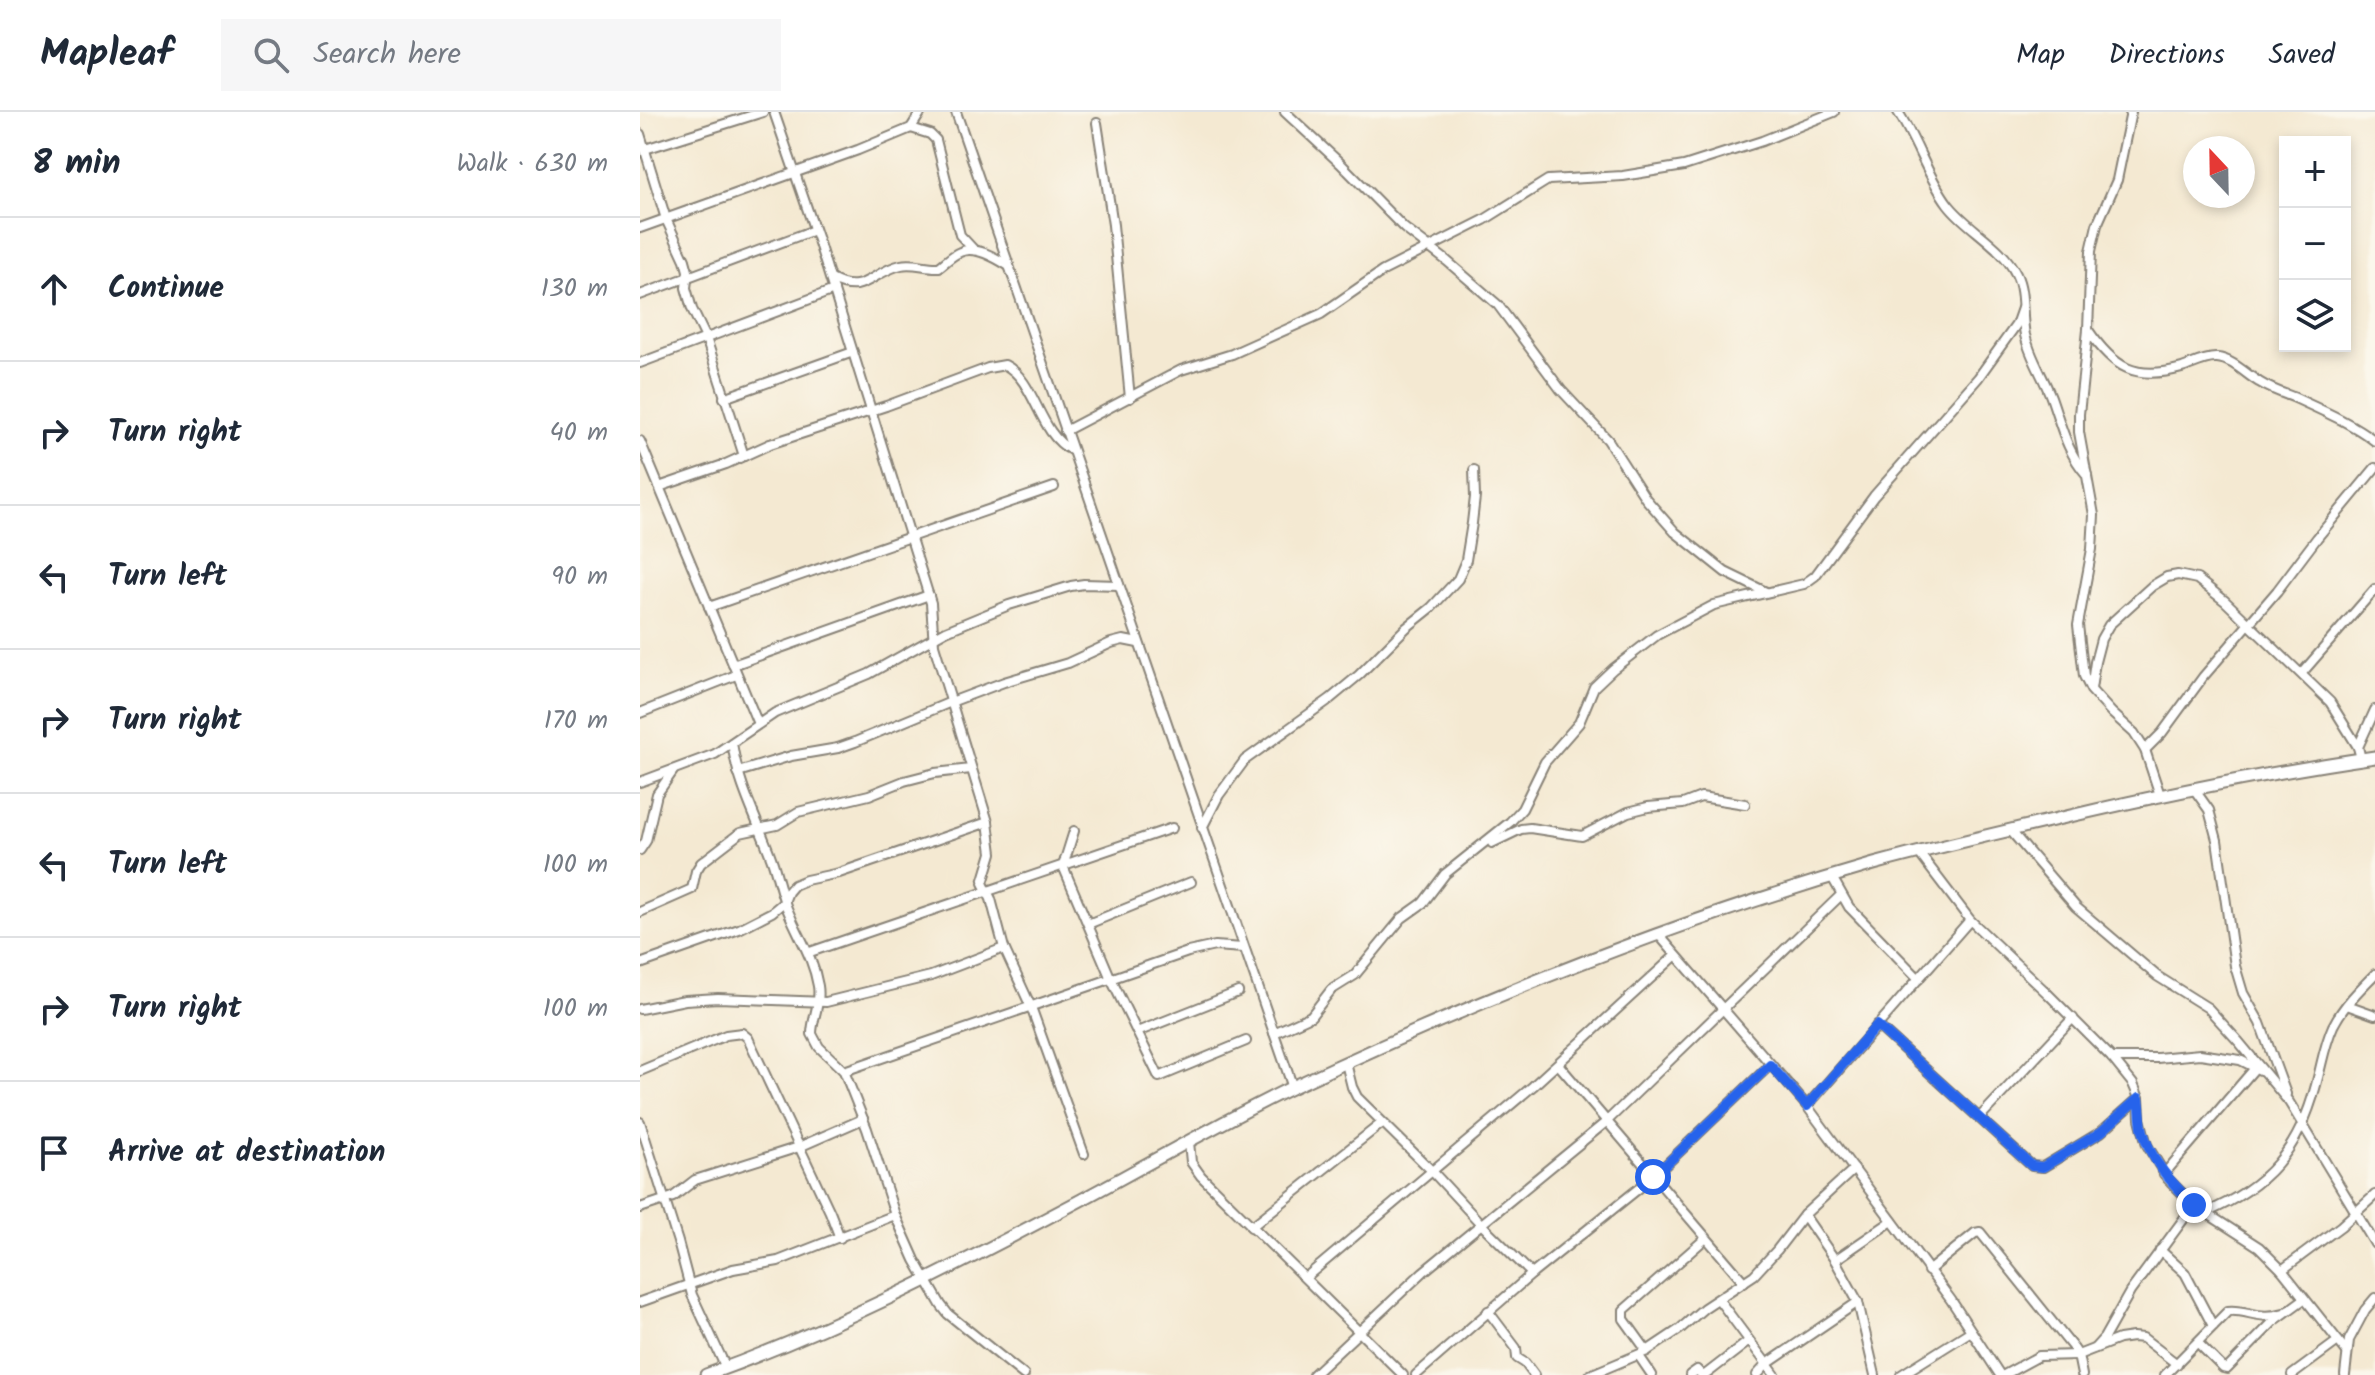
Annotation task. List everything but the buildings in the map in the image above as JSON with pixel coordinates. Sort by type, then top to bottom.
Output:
[{"type":"street","points":[[645,149],[763,112]]},
{"type":"street","points":[[774,112],[834,290],[929,595],[933,637],[988,822],[992,853],[983,883],[1004,948],[1031,1007],[1084,1154]]},
{"type":"street","points":[[640,228],[858,150],[911,128],[921,112]]},
{"type":"street","points":[[956,112],[1293,1088]]},
{"type":"street","points":[[1285,112],[1404,228],[1487,295],[1507,316],[1561,390],[1608,440],[1646,499],[1669,526],[1699,554],[1725,572],[1766,592]]},
{"type":"street","points":[[1065,431],[1181,370],[1232,354],[1321,314],[1374,276],[1484,220],[1548,180],[1623,176],[1684,166],[1762,141],[1834,112]]},
{"type":"street","points":[[1898,112],[1943,197],[1967,225],[2014,269],[2019,279],[2025,334],[2034,360],[2052,399],[2068,446],[2087,475]]},
{"type":"street","points":[[2131,112],[2117,180],[2097,225],[2091,251],[2079,432],[2094,515],[2092,549],[2078,625],[2084,676],[2091,690],[2134,733],[2145,750],[2160,795]]},
{"type":"street","points":[[1097,123],[1113,225],[1130,398]]},
{"type":"street","points":[[911,128],[930,134],[936,140],[960,235],[974,250],[1009,266]]},
{"type":"street","points":[[640,134],[666,219],[685,260],[686,288],[692,309],[706,338],[744,456]]},
{"type":"street","points":[[640,295],[814,230]]},
{"type":"street","points":[[830,278],[844,286],[857,286],[899,266],[910,264],[936,268],[962,251],[974,250]]},
{"type":"street","points":[[640,363],[834,290]]},
{"type":"street","points":[[1274,1033],[1311,1016],[1331,990],[1355,975],[1402,918],[1423,903],[1445,874],[1510,822],[1522,809],[1545,762],[1579,723],[1590,693],[1603,678],[1657,635],[1714,605],[1804,584],[1815,576],[1874,496],[1978,378],[2016,325],[2022,308]]},
{"type":"street","points":[[2088,330],[2103,352],[2123,368],[2157,372],[2216,358],[2228,361],[2262,384],[2331,415],[2375,441]]},
{"type":"street","points":[[724,398],[853,352]]},
{"type":"street","points":[[659,487],[770,444],[988,368],[1005,365],[1014,370],[1021,380],[1052,433],[1072,450]]},
{"type":"street","points":[[640,441],[758,724]]},
{"type":"street","points":[[2145,750],[2162,733],[2203,677],[2249,625],[2375,468]]},
{"type":"street","points":[[1202,828],[1219,795],[1245,760],[1359,675],[1458,579],[1466,560],[1472,523],[1474,470]]},
{"type":"street","points":[[709,607],[1054,487]]},
{"type":"street","points":[[2091,690],[2101,639],[2109,625],[2152,586],[2167,577],[2178,575],[2197,579],[2302,673],[2338,712],[2360,753]]},
{"type":"street","points":[[640,782],[715,754],[784,708],[869,674],[933,637],[1009,605],[1071,586],[1119,585]]},
{"type":"street","points":[[2302,673],[2375,589]]},
{"type":"street","points":[[733,665],[929,595]]},
{"type":"street","points":[[738,772],[791,756],[838,748],[1004,682],[1050,670],[1111,643],[1123,640],[1138,643]]},
{"type":"street","points":[[640,713],[736,675]]},
{"type":"street","points":[[2360,753],[2375,710]]},
{"type":"street","points":[[732,743],[738,772],[773,861],[784,902],[801,941],[810,952],[819,1003],[812,1034],[819,1047],[844,1071],[895,1215],[915,1260],[948,1314],[1024,1375]]},
{"type":"street","points":[[706,1375],[792,1343],[927,1281],[1346,1063],[1509,990],[1658,934],[1832,877],[2010,830],[2360,753],[2375,757]]},
{"type":"street","points":[[640,912],[690,891],[696,871],[707,857],[740,833],[777,825],[798,812],[869,795],[904,781],[935,773],[971,769]]},
{"type":"street","points":[[640,850],[646,841],[657,794],[674,770]]},
{"type":"street","points":[[2194,789],[2209,810],[2217,840],[2235,966],[2243,993],[2260,1023],[2289,1102],[2375,1244]]},
{"type":"street","points":[[1480,848],[1521,829],[1582,836],[1628,812],[1683,804],[1701,797],[1745,804]]},
{"type":"street","points":[[640,964],[739,929],[772,912],[784,902],[794,885],[806,880],[839,873],[988,822]]},
{"type":"street","points":[[810,952],[1172,828]]},
{"type":"street","points":[[2010,830],[2076,907],[2157,976],[2208,1008],[2289,1102]]},
{"type":"street","points":[[1074,831],[1064,865],[1111,979],[1159,1077],[1246,1041]]},
{"type":"street","points":[[1919,853],[1970,920],[2073,1018],[2133,1084],[2139,1098],[2147,1145],[2164,1174],[2194,1205],[2259,1247],[2282,1270],[2347,1352]]},
{"type":"street","points":[[1832,877],[1849,907],[1919,979]]},
{"type":"street","points":[[1088,924],[1191,882]]},
{"type":"street","points":[[1313,1375],[1423,1272],[1606,1122],[1841,895]]},
{"type":"street","points":[[1807,1106],[1970,920]]},
{"type":"street","points":[[1658,934],[1807,1106],[2002,1375],[2039,1356],[2078,1355],[2119,1339],[2137,1337],[2149,1342],[2177,1364]]},
{"type":"street","points":[[844,1071],[1188,952],[1215,946],[1243,948]]},
{"type":"street","points":[[640,1009],[685,1000],[718,998],[819,1003],[931,976],[1004,948]]},
{"type":"street","points":[[1305,1278],[1558,1064],[1675,956]]},
{"type":"street","points":[[2205,1213],[2229,1203],[2266,1176],[2286,1155],[2312,1100],[2323,1050],[2333,1027],[2347,1005],[2375,974]]},
{"type":"street","points":[[1137,1032],[1238,992]]},
{"type":"street","points":[[2347,1005],[2375,1015]]},
{"type":"street","points":[[1980,1117],[2073,1018]]},
{"type":"street","points":[[1877,1025],[2032,1166],[2043,1167],[2101,1132],[2139,1098]]},
{"type":"street","points":[[640,1071],[726,1035],[742,1033],[752,1045],[840,1238]]},
{"type":"street","points":[[2112,1058],[2200,1054],[2240,1060],[2264,1072]]},
{"type":"street","points":[[1346,1063],[1357,1097],[1532,1274]]},
{"type":"street","points":[[1558,1064],[1744,1282]]},
{"type":"street","points":[[1416,1375],[1532,1274],[1653,1177],[1770,1065]]},
{"type":"street","points":[[2164,1174],[2255,1068]]},
{"type":"street","points":[[640,1208],[676,1195],[695,1180],[799,1147],[863,1119]]},
{"type":"street","points":[[640,1122],[644,1144],[697,1308],[726,1368]]},
{"type":"street","points":[[1251,1227],[1382,1123]]},
{"type":"street","points":[[1189,1142],[1189,1158],[1195,1169],[1403,1375]]},
{"type":"street","points":[[1590,1375],[1643,1354],[1754,1275],[1804,1215],[1854,1169]]},
{"type":"street","points":[[2282,1270],[2375,1195]]},
{"type":"street","points":[[2094,1350],[2130,1292],[2194,1205]]},
{"type":"street","points":[[640,1302],[746,1265],[778,1261],[895,1215]]},
{"type":"street","points":[[1804,1215],[1835,1260],[1858,1302],[1875,1375]]},
{"type":"street","points":[[1835,1260],[1892,1221]]},
{"type":"street","points":[[1928,1271],[1980,1232],[2078,1355],[2082,1375]]},
{"type":"street","points":[[1652,1375],[1624,1319],[1624,1310],[1706,1238]]},
{"type":"street","points":[[2160,1250],[2185,1273],[2213,1326]]},
{"type":"street","points":[[2345,1375],[2349,1340],[2375,1298]]},
{"type":"street","points":[[2198,1343],[2227,1369],[2284,1313],[2304,1299]]},
{"type":"street","points":[[1719,1300],[1775,1375]]},
{"type":"street","points":[[1757,1375],[1767,1364],[1858,1302]]},
{"type":"street","points":[[2165,1375],[2231,1310],[2258,1317],[2284,1313]]},
{"type":"street","points":[[1488,1311],[1516,1348],[1517,1358],[1534,1375]]},
{"type":"street","points":[[1901,1375],[1971,1331]]},
{"type":"street","points":[[1690,1375],[1697,1370],[1703,1375],[1749,1341]]},
{"type":"street","points":[[2292,1375],[2338,1341]]},
{"type":"route","points":[[1653,1177],[1770,1065],[1807,1106],[1877,1025],[2032,1166],[2043,1167],[2101,1132],[2139,1098],[2143,1132],[2159,1169],[2194,1205]]}]
